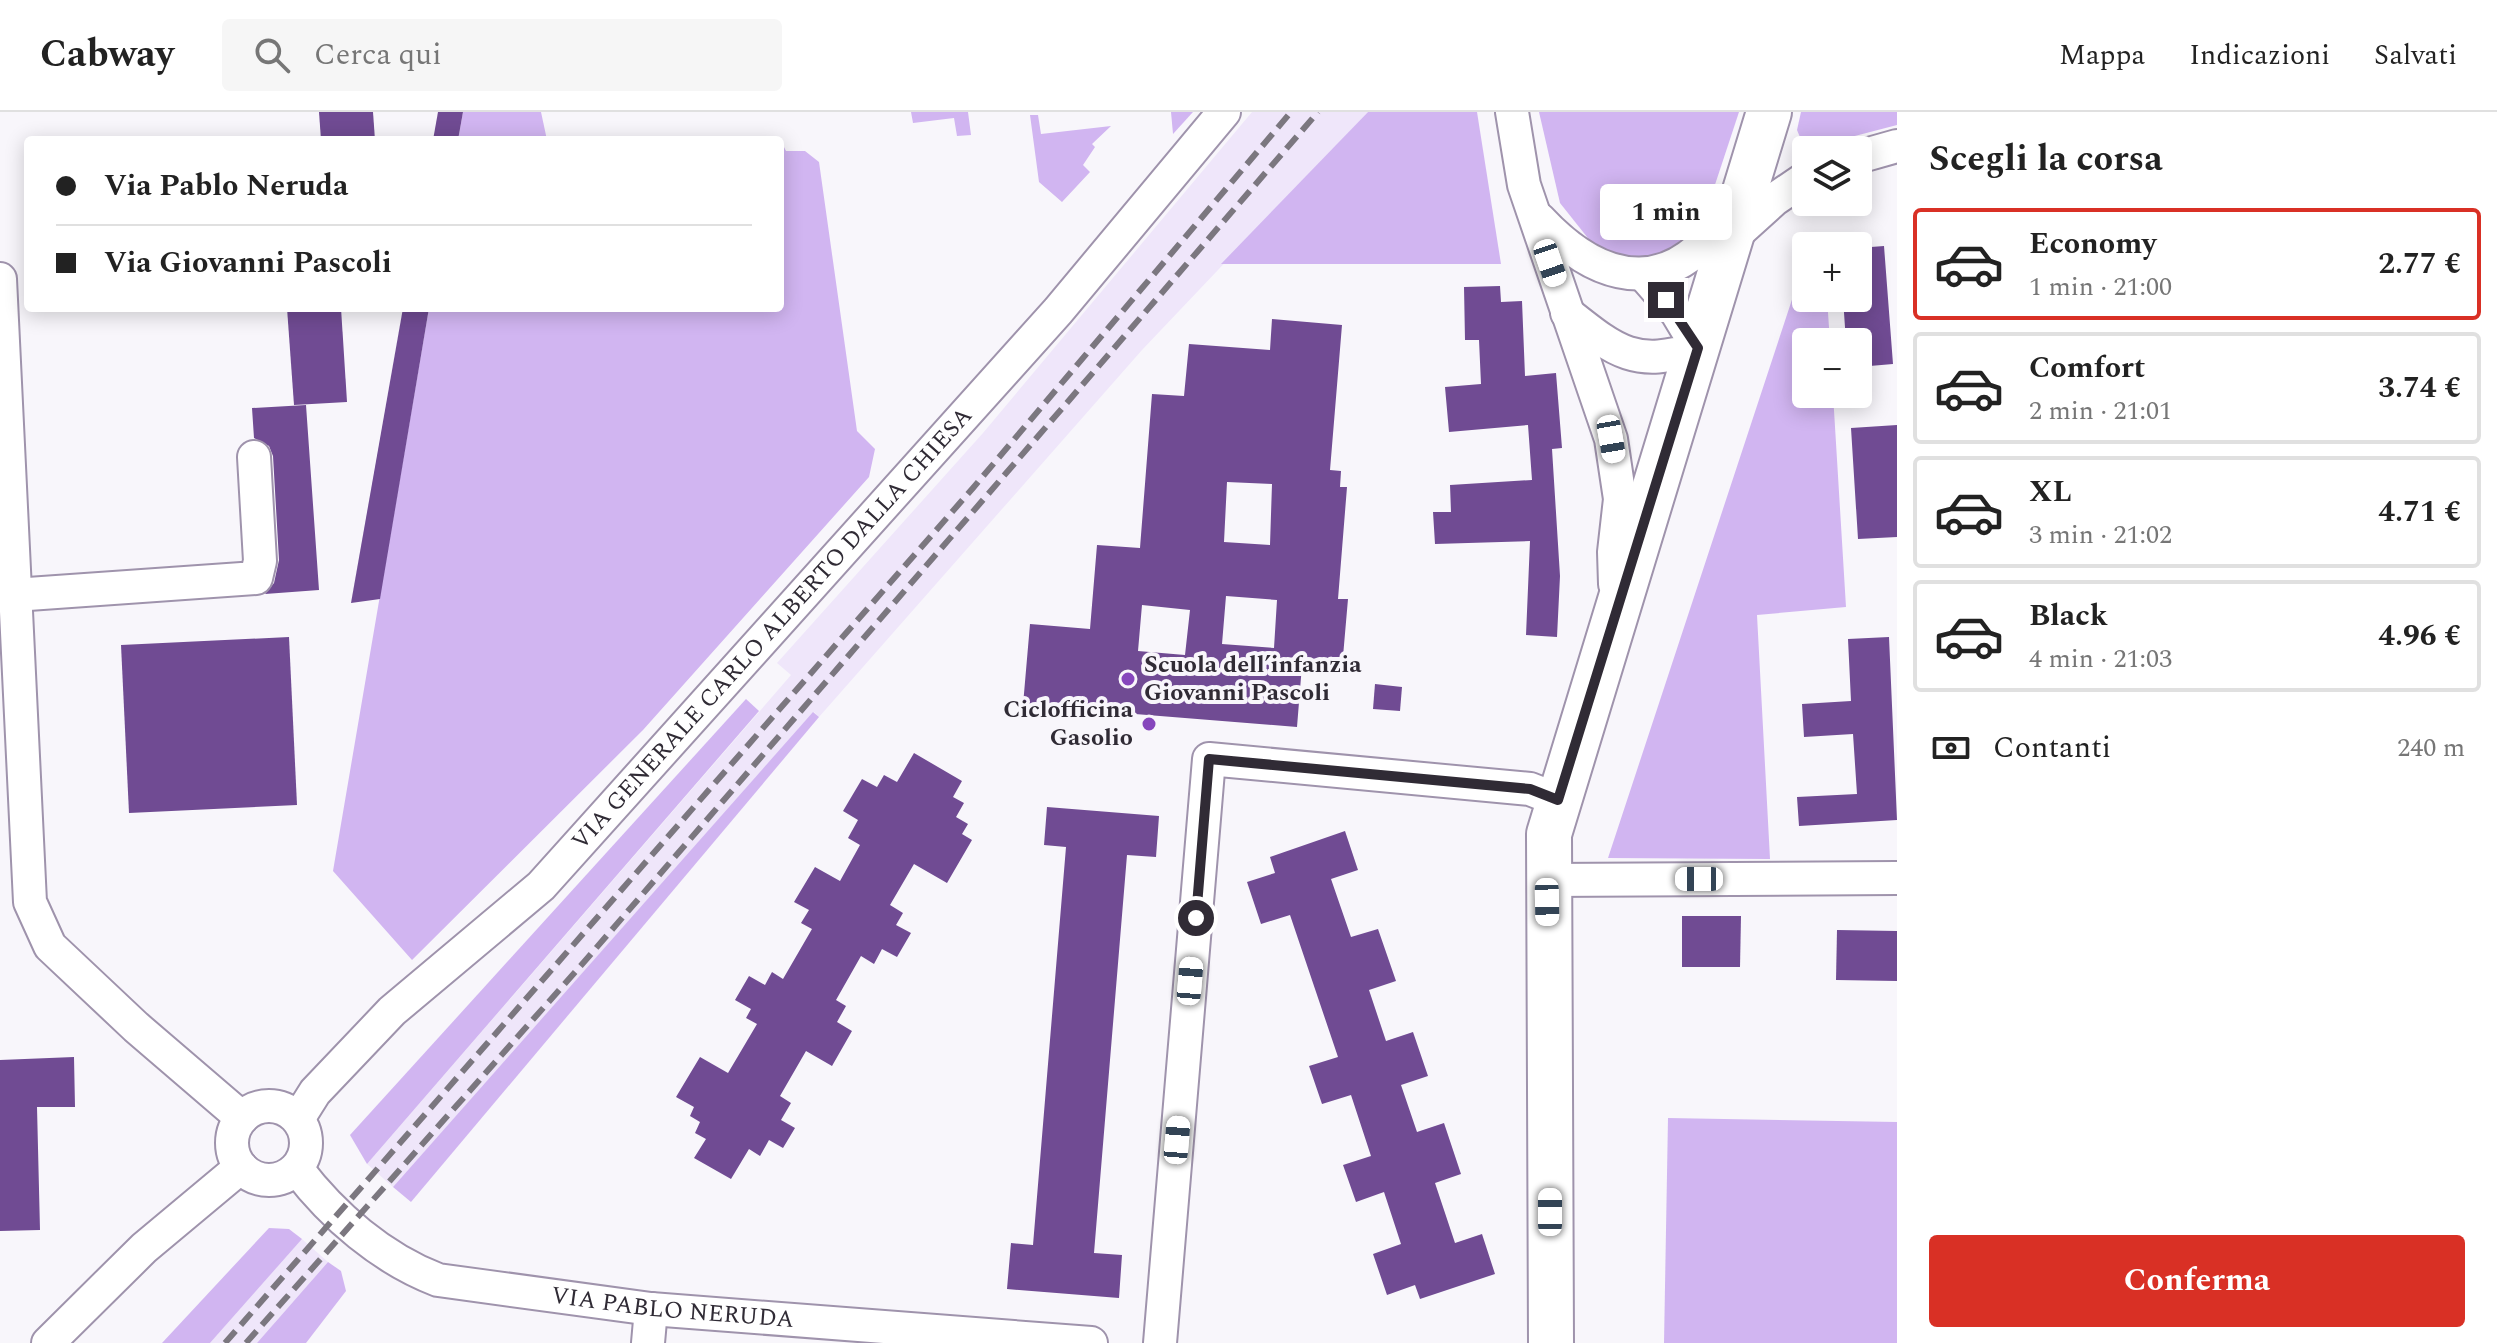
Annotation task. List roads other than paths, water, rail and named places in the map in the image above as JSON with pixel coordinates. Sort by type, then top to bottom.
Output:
[{"type":"street","name":"VIA GENERALE CARLO ALBERTO DALLA CHIESA","points":[[298,1119],[315,1092],[392,1011],[541,886],[1058,311],[1224,112]]},
{"type":"street","points":[[1512,112],[1516,154],[1533,214],[1611,439],[1620,499],[1614,552],[1616,615]]},
{"type":"street","points":[[1551,1343],[1549,834],[1769,112]]},
{"type":"street","points":[[1872,153],[1897,146]]},
{"type":"street","points":[[1533,214],[1562,244],[1586,261],[1644,275],[1674,265],[1697,252],[1719,228],[1751,174]]},
{"type":"street","points":[[1733,237],[1792,187]]},
{"type":"street","points":[[1644,275],[1677,313],[1698,348]]},
{"type":"street","points":[[0,279],[14,595],[15,903],[50,946],[157,1046],[242,1118]]},
{"type":"street","points":[[1567,313],[1602,341],[1633,356],[1666,358],[1698,348]]},
{"type":"street","points":[[14,595],[256,578],[260,561],[254,457]]},
{"type":"street","points":[[1160,1343],[1209,759],[1530,789],[1558,800]]},
{"type":"street","points":[[1547,880],[1897,878]]},
{"type":"street","points":[[264,1107],[288,1111],[298,1119],[303,1128],[306,1149],[297,1169],[275,1180],[250,1176],[241,1167],[232,1148],[236,1127],[242,1118],[264,1107]]},
{"type":"street","points":[[48,1343],[144,1248],[241,1167]]},
{"type":"street","name":"VIA PABLO NERUDA","points":[[297,1169],[321,1200],[380,1249],[411,1270],[438,1280],[477,1288],[651,1309],[1091,1343]]},
{"type":"street","points":[[648,1343],[651,1309]]},
{"type":"railway","points":[[225,1343],[973,488],[1291,112]]},
{"type":"railway","points":[[246,1343],[584,962],[1318,112]]},
{"type":"place","name":"Scuola dell’infanzia Giovanni Pascoli","points":[[1128,679]]},
{"type":"place","name":"Ciclofficina Gasolio","points":[[1149,724]]}]
